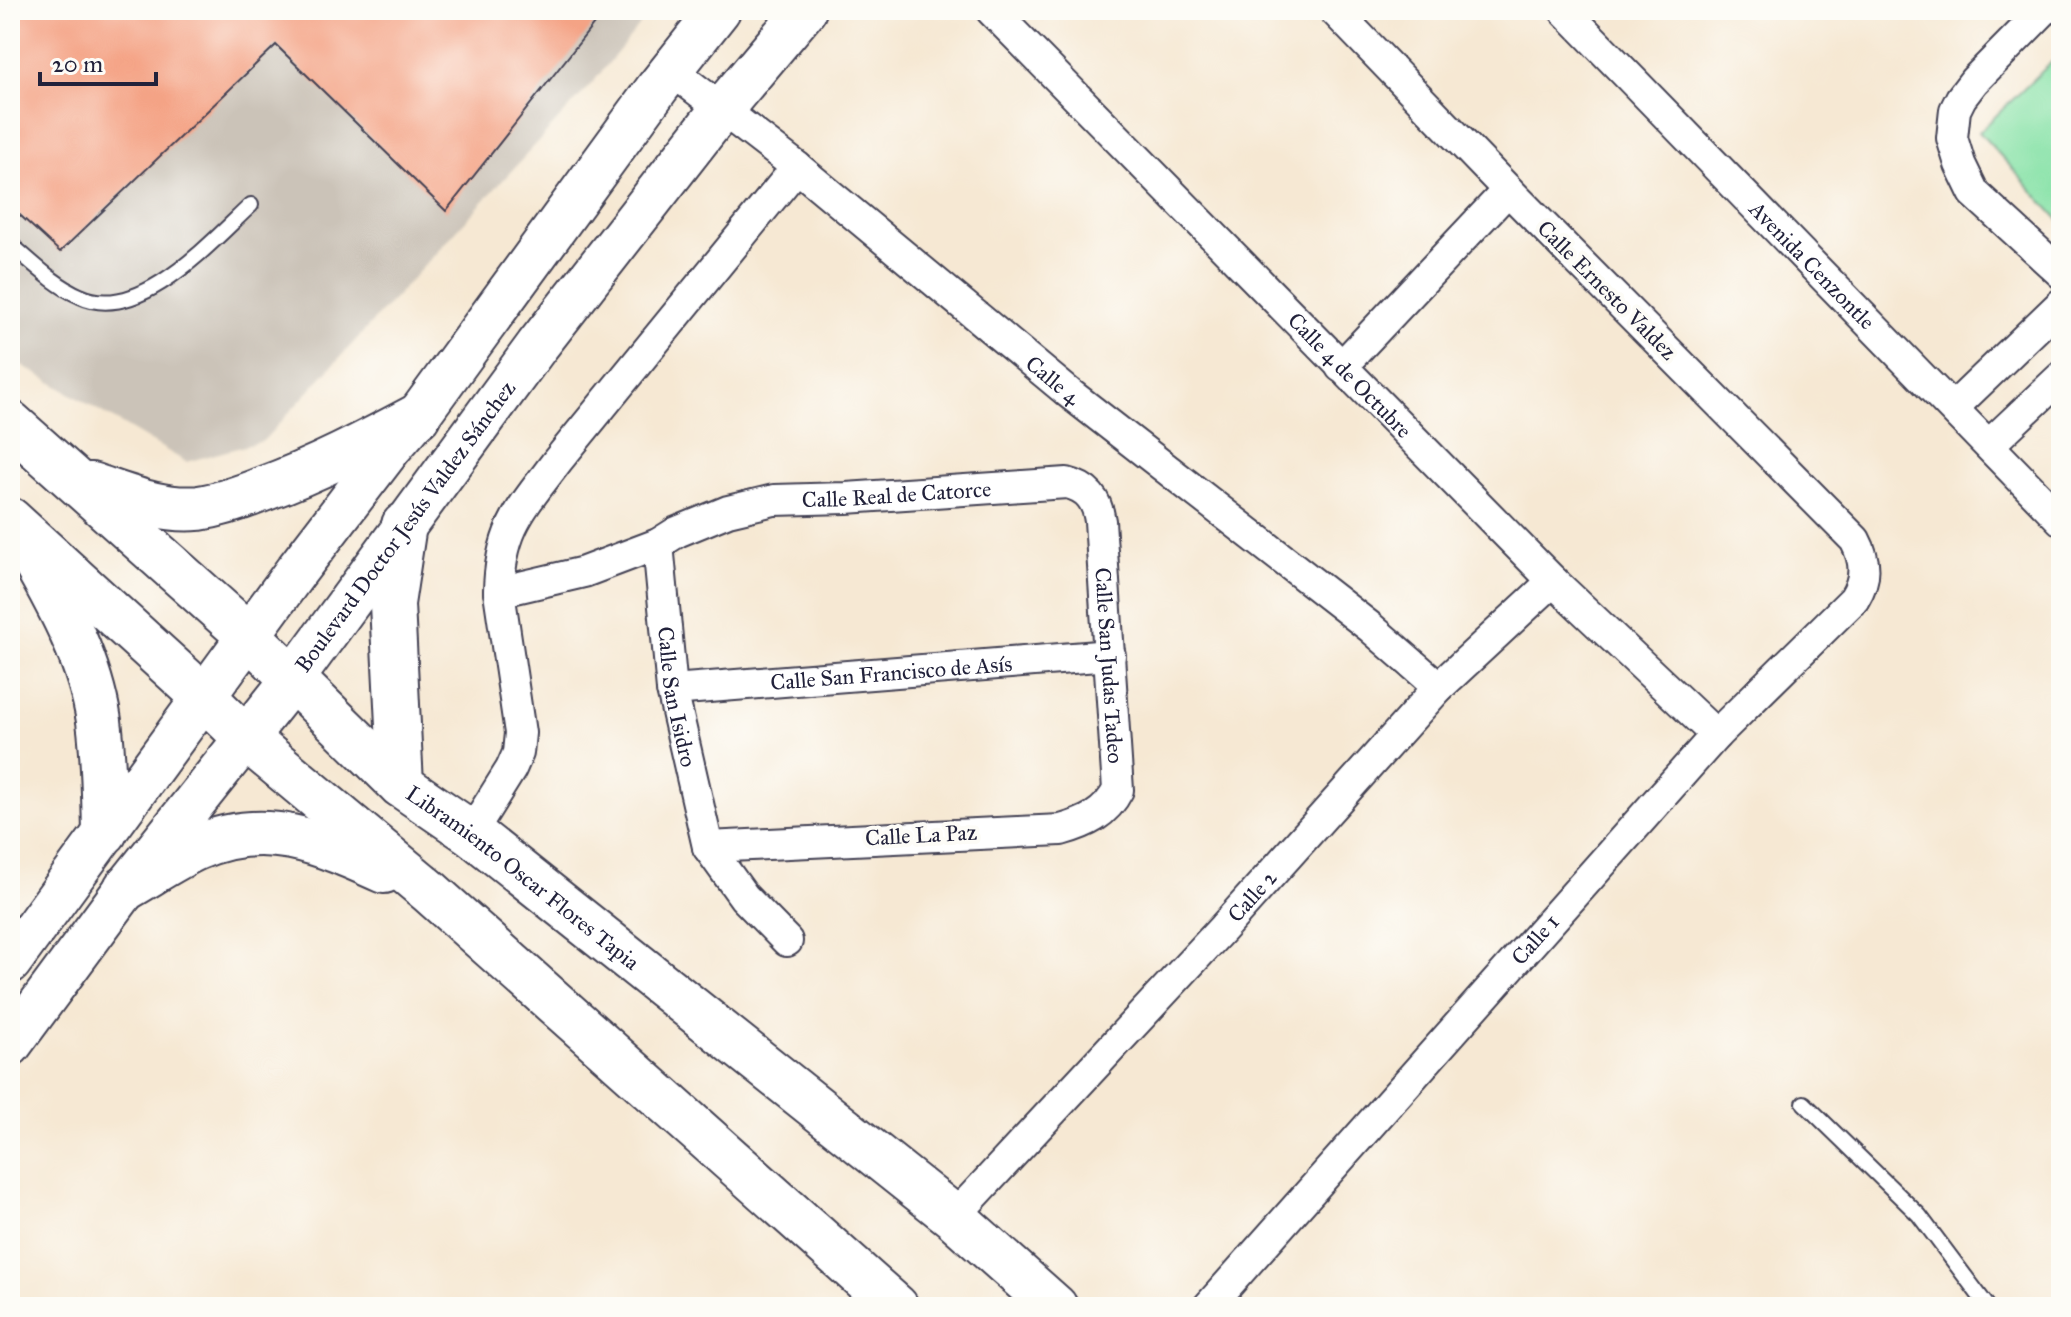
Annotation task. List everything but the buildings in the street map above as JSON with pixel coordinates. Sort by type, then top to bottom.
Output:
[{"type":"highway","points":[[74,479],[145,503],[198,508],[243,497],[292,479],[418,416]]},
{"type":"highway","name":"Libramiento Oscar Flores Tapia","points":[[10,423],[250,637],[401,785],[471,833],[954,1217],[1055,1307]]},
{"type":"highway","points":[[12,522],[247,739],[429,891],[896,1307]]},
{"type":"highway","points":[[12,522],[65,614],[89,678],[99,720],[105,832]]},
{"type":"highway","points":[[401,785],[392,604],[404,525]]},
{"type":"highway","points":[[126,888],[195,848],[232,836],[272,833],[303,838],[347,854],[429,891]]},
{"type":"main road","points":[[10,962],[353,497],[418,416],[671,70],[719,10]]},
{"type":"main road","name":"Boulevard Doctor Jesús Valdez Sánchez","points":[[10,1045],[126,888],[292,680],[537,346],[721,110],[805,10]]},
{"type":"street","name":"Calle 4 de Octubre","points":[[991,10],[1553,581],[1716,735]]},
{"type":"street","name":"Calle Ernesto Valdez","points":[[1334,10],[1855,540],[1864,558],[1863,576]]},
{"type":"street","name":"Avenida Cenzontle","points":[[1564,10],[2061,520]]},
{"type":"street","points":[[2044,10],[1974,81],[1955,110],[1952,138],[1955,152],[1974,193],[2061,273]]},
{"type":"street","name":"Calle 4","points":[[671,70],[797,167],[1069,393],[1370,627],[1439,687]]},
{"type":"street","points":[[471,833],[518,753],[519,718],[499,592],[499,570],[507,534],[568,447],[797,167]]},
{"type":"street","points":[[1341,367],[1508,190]]},
{"type":"street","points":[[1954,407],[2061,304]]},
{"type":"street","points":[[1990,444],[2061,377]]},
{"type":"street","name":"Calle Real de Catorce","points":[[499,592],[584,572],[658,544],[677,532],[728,511],[774,500],[1067,483],[1080,486],[1098,508],[1102,543]]},
{"type":"street","name":"Calle San Judas Tadeo","points":[[1102,543],[1118,790]]},
{"type":"street","name":"Calle San Isidro","points":[[658,544],[672,690],[708,847]]},
{"type":"street","name":"Calle 1","points":[[1208,1307],[1716,735],[1854,599],[1862,586],[1863,576]]},
{"type":"street","name":"Calle 2","points":[[954,1217],[1211,940],[1439,687],[1553,581]]},
{"type":"street","name":"Calle San Francisco de Asís","points":[[672,690],[1110,655]]},
{"type":"street","name":"Calle La Paz","points":[[708,847],[1061,830],[1085,823],[1103,811],[1118,790]]},
{"type":"street","points":[[708,847],[744,897],[787,941]]},
{"type":"lane","points":[[10,244],[80,297],[100,303],[118,301],[147,290],[183,268],[251,205]]},
{"type":"lane","points":[[1804,1103],[1919,1215],[1988,1307]]},
{"type":"shaded area","points":[[10,10],[652,10],[594,81],[263,441],[186,462],[10,358]]},
{"type":"green space","points":[[2061,53],[2061,222],[1979,132]]}]
